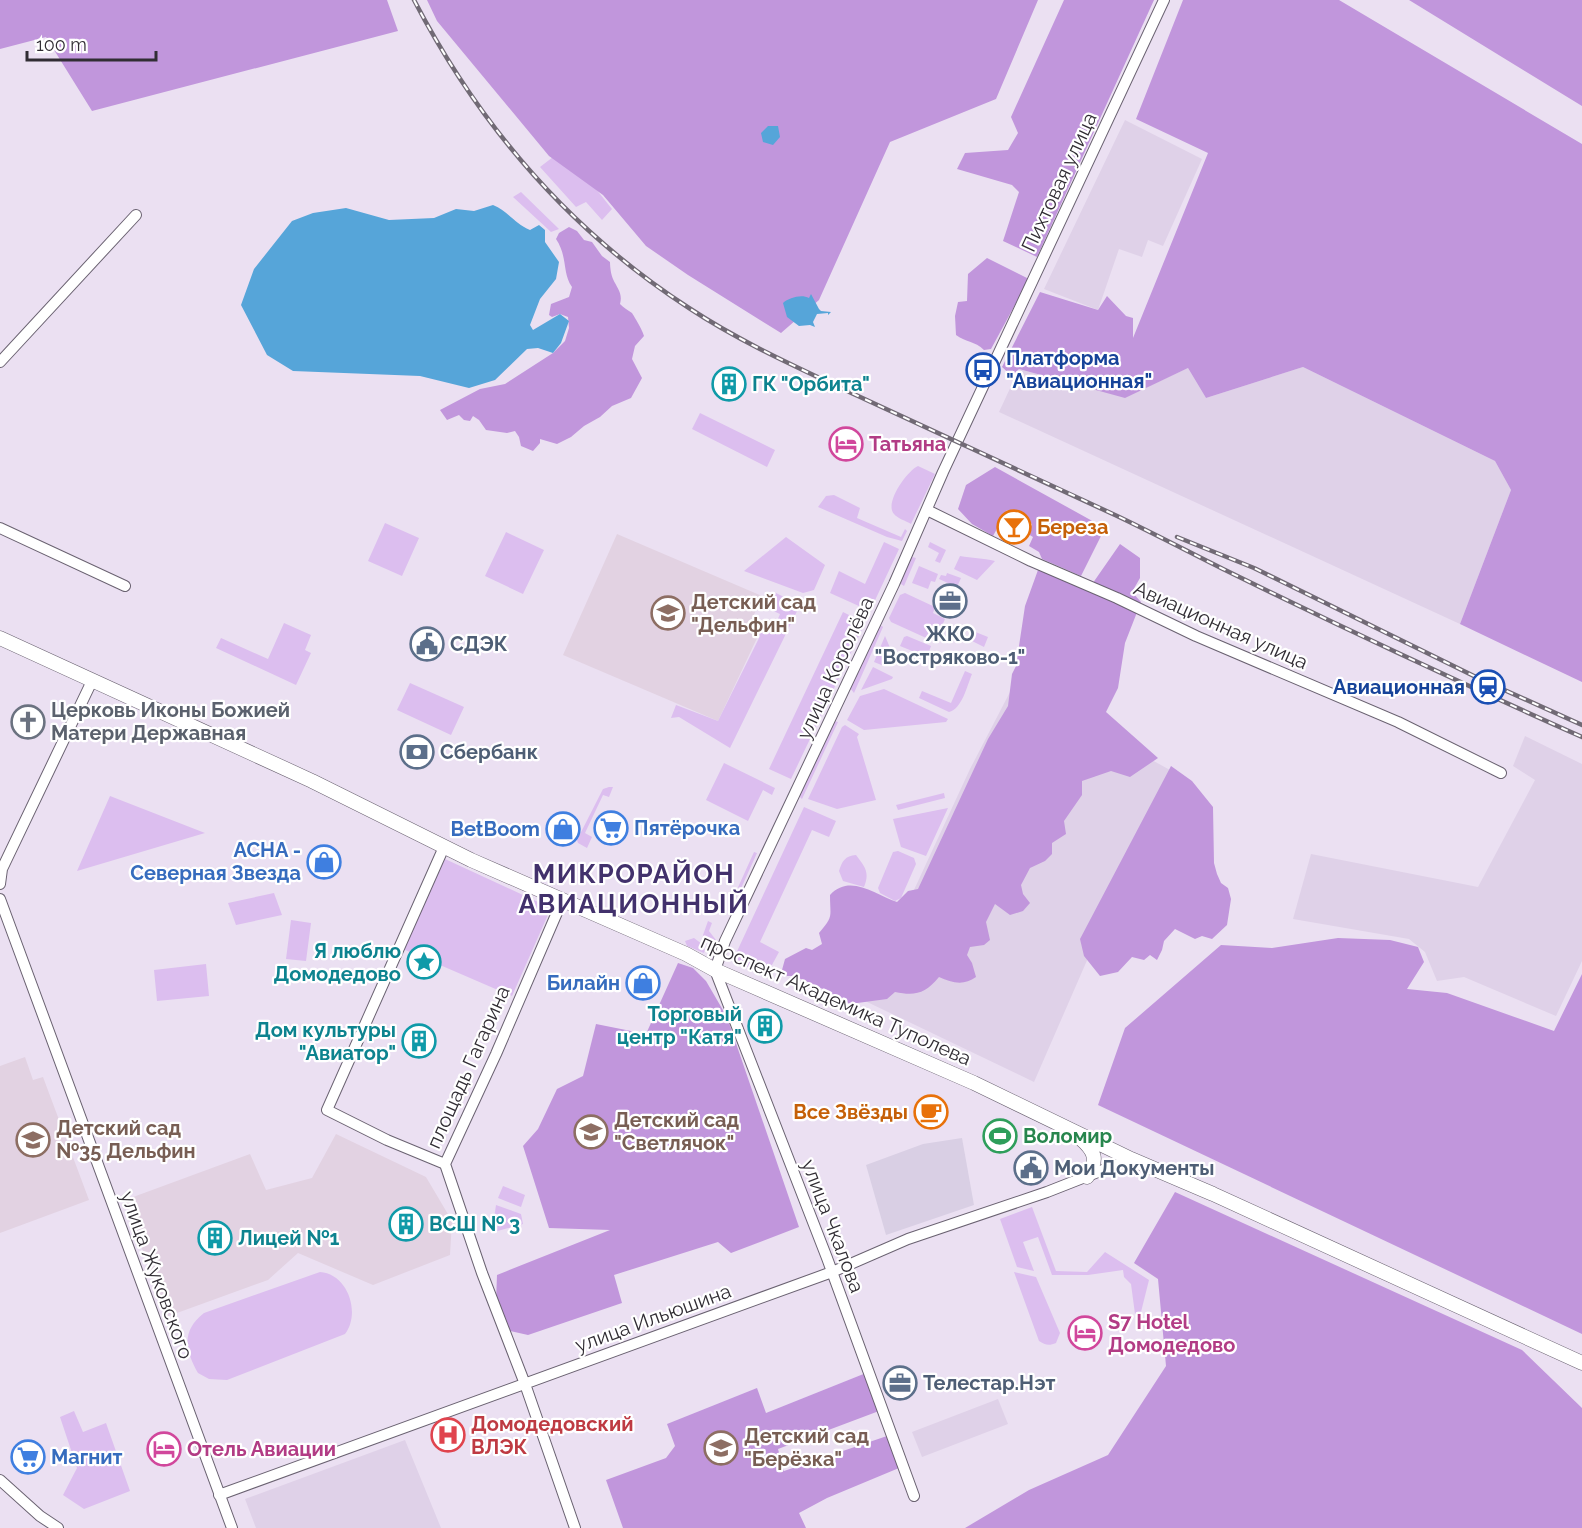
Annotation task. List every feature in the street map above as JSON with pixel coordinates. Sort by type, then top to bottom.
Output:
[{"type":"main road","name":"проспект Академика Туполева","points":[[0,638],[312,781],[444,847],[686,954],[714,970],[974,1083],[1074,1133],[1582,1363]]},
{"type":"main road","points":[[1074,1133],[1093,1153],[1094,1166],[1087,1177]]},
{"type":"street","name":"Пихтовая улица","points":[[986,380],[1164,0]]},
{"type":"street","points":[[0,362],[136,215]]},
{"type":"street","name":"улица Королёва","points":[[714,970],[730,930],[894,584],[986,380]]},
{"type":"street","name":"Авиационная улица","points":[[927,510],[1031,561],[1117,598],[1196,636],[1398,722],[1501,772]]},
{"type":"street","points":[[0,528],[124,586]]},
{"type":"street","points":[[0,884],[2,870],[92,681]]},
{"type":"street","name":"площадь Гагарина","points":[[444,847],[327,1110],[387,1140],[445,1164],[496,1054],[562,901]]},
{"type":"street","name":"улица Жуковского","points":[[0,898],[219,1495]]},
{"type":"street","name":"улица Чкалова","points":[[714,970],[832,1272],[914,1496]]},
{"type":"street","name":"улица Ильюшина","points":[[219,1495],[832,1272],[908,1239],[1087,1177],[1131,1159]]},
{"type":"street","points":[[445,1164],[489,1292],[525,1384],[574,1528]]},
{"type":"street","points":[[0,1480],[40,1516],[58,1528]]},
{"type":"street","points":[[219,1495],[230,1528]]},
{"type":"shaded area","points":[[0,0],[387,0],[398,31],[92,111],[46,37],[0,49]]},
{"type":"shaded area","points":[[427,0],[1038,0],[996,99],[890,142],[819,300],[781,333],[646,246],[603,195],[549,156],[437,21]]},
{"type":"shaded area","points":[[1064,0],[1154,0],[1037,257],[1003,241],[1019,192],[1012,185],[957,169],[965,153],[1008,150],[1018,133],[1011,117]]},
{"type":"shaded area","points":[[1183,0],[1339,0],[1582,144],[1582,682],[1460,624],[1511,490],[1495,461],[1303,367],[1206,398],[1188,368],[1125,398],[1019,369],[1012,376],[1002,367],[1040,292],[1098,310],[1107,296],[1126,316],[1133,318],[1133,338],[1208,153],[1136,119]]},
{"type":"shaded area","points":[[1409,0],[1582,0],[1582,106]]},
{"type":"shaded area","points":[[1125,120],[1202,159],[1163,246],[1148,240],[1142,257],[1119,249],[1098,310],[1044,289]]},
{"type":"shaded area","points":[[553,157],[596,189],[612,209],[602,220],[586,202],[576,207],[540,167]]},
{"type":"shaded area","points":[[521,192],[559,229],[551,232],[513,197]]},
{"type":"shaded area","points":[[569,227],[577,231],[584,240],[592,242],[602,256],[610,262],[612,277],[620,294],[620,304],[632,313],[644,336],[635,346],[632,359],[642,378],[631,398],[612,406],[600,417],[557,444],[540,439],[540,443],[533,451],[521,446],[515,431],[507,433],[486,430],[473,416],[470,421],[464,420],[459,415],[447,420],[440,410],[480,389],[505,384],[553,353],[565,341],[569,328],[568,317],[560,314],[552,317],[549,315],[551,304],[569,297],[572,287],[556,239],[559,233]]},
{"type":"shaded area","points":[[987,258],[1029,279],[991,349],[984,350],[956,335],[955,316],[958,302],[967,301],[968,274]]},
{"type":"shaded area","points":[[1303,367],[1495,461],[1511,490],[1460,624],[999,412],[1019,369],[1125,397],[1188,368],[1206,398]]},
{"type":"shaded area","points":[[700,413],[775,450],[767,467],[692,429]]},
{"type":"shaded area","points":[[918,466],[935,474],[911,524],[894,514],[892,503],[903,480]]},
{"type":"shaded area","points":[[995,467],[1105,528],[1081,576],[1042,559],[1039,552],[1029,546],[1033,537],[1028,534],[1032,524],[1007,510],[993,536],[972,524],[958,509],[966,485]]},
{"type":"shaded area","points":[[834,495],[860,508],[857,518],[901,537],[905,529],[907,531],[902,541],[887,537],[818,507],[826,496]]},
{"type":"shaded area","points":[[385,523],[419,538],[402,576],[368,561]]},
{"type":"shaded area","points":[[506,532],[544,550],[523,594],[485,576]]},
{"type":"shaded area","name":"Детский сад \"Дельфин\"","points":[[617,534],[762,596],[748,629],[758,636],[718,721],[563,655]]},
{"type":"shaded area","points":[[786,537],[825,565],[814,590],[803,593],[744,571]]},
{"type":"shaded area","points":[[884,542],[899,549],[870,611],[830,593],[839,571],[865,584]]},
{"type":"shaded area","points":[[930,542],[946,550],[940,563],[935,561],[939,553],[928,547]]},
{"type":"shaded area","points":[[1120,544],[1140,558],[1140,578],[1132,592],[1141,602],[1125,643],[1118,688],[1106,712],[1158,758],[1130,777],[1111,771],[1082,781],[1082,795],[1064,821],[1066,834],[1052,843],[1052,854],[1045,861],[1030,868],[1021,885],[1023,894],[1030,903],[1023,911],[1010,915],[995,904],[986,922],[990,940],[984,945],[970,947],[967,955],[976,977],[971,980],[958,983],[939,977],[929,987],[919,992],[908,994],[895,992],[887,999],[850,1004],[817,986],[794,976],[787,976],[782,970],[785,959],[806,948],[812,950],[822,944],[819,933],[830,916],[830,895],[838,889],[854,886],[897,902],[908,891],[918,889],[988,739],[1008,706],[1025,606],[1038,570],[1088,590]]},
{"type":"shaded area","points":[[960,556],[995,561],[977,580],[954,569]]},
{"type":"shaded area","points":[[912,557],[916,558],[904,586],[900,580]]},
{"type":"shaded area","points":[[919,566],[938,574],[935,582],[931,581],[928,589],[912,583]]},
{"type":"shaded area","points":[[947,573],[961,578],[957,587],[939,579],[941,575],[946,576]]},
{"type":"shaded area","points":[[776,593],[800,605],[730,748],[679,717],[671,718],[676,705],[718,721],[760,636],[749,629],[752,624],[772,633],[780,614],[769,609]]},
{"type":"shaded area","points":[[905,593],[935,607],[933,613],[945,619],[935,642],[891,622],[889,618],[900,595]]},
{"type":"shaded area","points":[[843,612],[865,623],[791,779],[769,769]]},
{"type":"shaded area","points":[[284,623],[311,635],[305,650],[311,653],[296,685],[216,648],[221,638],[268,659]]},
{"type":"shaded area","points":[[882,626],[854,693],[850,688],[878,627]]},
{"type":"shaded area","points":[[973,631],[988,637],[984,647],[970,640]]},
{"type":"shaded area","points":[[885,636],[891,650],[884,666],[874,662]]},
{"type":"shaded area","points":[[907,636],[931,646],[927,657],[900,646],[904,637]]},
{"type":"shaded area","points":[[873,667],[893,677],[892,679],[861,690]]},
{"type":"shaded area","points":[[965,671],[972,674],[964,696],[954,710],[949,712],[919,698],[922,691],[951,703]]},
{"type":"shaded area","points":[[410,683],[464,707],[451,735],[397,710]]},
{"type":"shaded area","points":[[884,689],[948,719],[946,722],[864,730],[847,720],[860,696]]},
{"type":"shaded area","points":[[1010,692],[1032,694],[1170,770],[1034,1082],[863,1000],[970,769]]},
{"type":"shaded area","points":[[834,721],[838,722],[802,799],[799,796]]},
{"type":"shaded area","points":[[845,725],[859,734],[857,737],[876,800],[837,809],[808,799]]},
{"type":"shaded area","points":[[1525,736],[1582,764],[1582,961],[1556,1016],[1464,977],[1437,981],[1425,952],[1409,939],[1293,919],[1311,854],[1478,887],[1535,780],[1513,766]]},
{"type":"shaded area","points":[[724,763],[775,788],[772,795],[763,790],[748,821],[706,800]]},
{"type":"shaded area","points":[[1171,766],[1192,781],[1213,807],[1214,863],[1221,883],[1228,888],[1231,899],[1227,925],[1212,939],[1202,936],[1195,939],[1175,929],[1164,941],[1157,960],[1150,955],[1144,960],[1132,957],[1118,972],[1100,976],[1084,956],[1080,939]]},
{"type":"shaded area","points":[[613,787],[609,797],[603,795],[585,833],[592,837],[587,848],[577,840],[603,789]]},
{"type":"shaded area","points":[[944,793],[945,798],[898,810],[896,805]]},
{"type":"shaded area","points":[[110,796],[205,833],[77,871]]},
{"type":"shaded area","points":[[804,807],[836,821],[829,837],[812,830],[760,942],[779,952],[766,976],[733,960]]},
{"type":"shaded area","points":[[948,808],[926,856],[901,847],[893,819]]},
{"type":"shaded area","points":[[898,851],[914,858],[916,864],[901,898],[895,901],[880,893],[878,888],[893,852]]},
{"type":"shaded area","points":[[754,852],[757,853],[738,895],[735,894]]},
{"type":"shaded area","points":[[856,855],[866,870],[867,877],[864,887],[843,881],[839,871],[844,860]]},
{"type":"shaded area","points":[[445,859],[551,908],[512,996],[403,949]]},
{"type":"shaded area","points":[[274,893],[282,915],[236,925],[228,903]]},
{"type":"shaded area","points":[[291,920],[311,923],[306,961],[286,959]]},
{"type":"shaded area","points":[[708,921],[712,923],[709,931],[716,940],[715,943],[710,944],[703,940]]},
{"type":"shaded area","points":[[694,938],[702,944],[704,953],[687,946],[685,941]]},
{"type":"shaded area","points":[[1338,938],[1390,940],[1418,947],[1424,962],[1407,989],[1447,993],[1554,1031],[1582,974],[1582,1334],[1098,1105],[1125,1028],[1221,945],[1272,948]]},
{"type":"shaded area","points":[[678,963],[693,968],[706,981],[727,1017],[799,1227],[731,1253],[718,1242],[614,1275],[622,1303],[528,1335],[506,1330],[496,1302],[497,1275],[610,1230],[549,1228],[523,1146],[538,1129],[557,1089],[583,1076],[596,1024],[646,1034]]},
{"type":"shaded area","points":[[206,964],[209,996],[157,1001],[154,970]]},
{"type":"shaded area","name":"Детский сад №35 Дельфин","points":[[25,1057],[33,1080],[43,1077],[89,1200],[0,1233],[0,1066]]},
{"type":"shaded area","points":[[336,1134],[426,1177],[452,1221],[450,1255],[373,1285],[298,1253],[268,1280],[166,1317],[125,1200],[250,1154],[266,1190],[312,1178]]},
{"type":"shaded area","points":[[962,1138],[974,1205],[886,1235],[866,1165],[923,1144]]},
{"type":"shaded area","points":[[503,1186],[525,1195],[521,1207],[498,1198]]},
{"type":"shaded area","points":[[1175,1192],[1522,1350],[1582,1408],[1582,1528],[965,1528],[1029,1490],[1108,1455],[1166,1366],[1158,1279],[1134,1263]]},
{"type":"shaded area","points":[[496,1205],[521,1214],[523,1224],[494,1232]]},
{"type":"shaded area","points":[[1032,1207],[1056,1271],[1087,1272],[1105,1252],[1149,1280],[1140,1316],[1135,1314],[1131,1284],[1124,1277],[1123,1270],[1088,1275],[1052,1275],[1038,1237],[1023,1242],[1034,1271],[1017,1267],[1000,1219]]},
{"type":"shaded area","points":[[320,1272],[330,1274],[338,1280],[349,1296],[352,1316],[345,1334],[227,1380],[209,1379],[198,1373],[190,1356],[188,1341],[192,1327],[204,1313]]},
{"type":"shaded area","points":[[1014,1272],[1036,1277],[1060,1333],[1056,1343],[1047,1345],[1039,1341]]},
{"type":"shaded area","points":[[866,1373],[879,1411],[778,1449],[784,1471],[887,1436],[899,1468],[827,1498],[799,1513],[806,1528],[623,1528],[606,1480],[666,1458],[675,1446],[667,1424],[757,1388],[766,1413]]},
{"type":"shaded area","points":[[998,1399],[1008,1424],[922,1457],[912,1432]]},
{"type":"shaded area","points":[[74,1411],[83,1432],[106,1423],[130,1491],[84,1509],[63,1495],[77,1468],[60,1417]]},
{"type":"shaded area","points":[[405,1440],[441,1528],[256,1528],[245,1499]]},
{"type":"water","points":[[768,126],[778,126],[780,137],[773,145],[763,142],[761,133]]},
{"type":"water","points":[[493,205],[530,230],[539,225],[545,230],[545,242],[559,262],[556,279],[540,299],[530,325],[533,330],[560,314],[569,321],[561,343],[553,353],[538,348],[527,349],[495,380],[469,388],[420,376],[293,371],[267,355],[241,305],[254,269],[292,221],[313,213],[346,208],[389,220],[434,218],[456,209],[474,211]]},
{"type":"water","points":[[811,294],[821,311],[831,312],[828,315],[828,313],[817,314],[813,322],[815,327],[799,326],[787,317],[783,303],[795,297],[809,298]]},
{"type":"railway","points":[[414,0],[468,90],[531,172],[605,245],[646,278],[709,321],[793,366],[1115,515],[1357,633],[1582,737]]},
{"type":"railway","points":[[1177,537],[1254,568],[1480,679],[1582,725]]},
{"type":"place","name":"Платформа \"Авиационная\"","points":[[983,370]]},
{"type":"place","name":"ГК \"Орбита\"","points":[[729,384]]},
{"type":"place","name":"Татьяна","points":[[846,444]]},
{"type":"place","name":"Береза","points":[[1014,527]]},
{"type":"place","name":"ЖКО \"Востряково-1\"","points":[[950,601]]},
{"type":"place","name":"Детский сад \"Дельфин\"","points":[[668,613]]},
{"type":"place","name":"СДЭК","points":[[427,644]]},
{"type":"place","name":"Авиационная","points":[[1488,687]]},
{"type":"place","name":"Церковь Иконы Божией Матери Державная","points":[[28,722]]},
{"type":"place","name":"Сбербанк","points":[[417,752]]},
{"type":"place","name":"Пятёрочка","points":[[611,828]]},
{"type":"place","name":"BetBoom","points":[[563,829]]},
{"type":"place","name":"АСНА - Северная Звезда","points":[[324,862]]},
{"type":"place","name":"Я люблю Домодедово","points":[[424,962]]},
{"type":"place","name":"Билайн","points":[[643,983]]},
{"type":"place","name":"Торговый центр \"Катя\"","points":[[765,1026]]},
{"type":"place","name":"Дом культуры \"Авиатор\"","points":[[419,1041]]},
{"type":"place","name":"Все Звёзды","points":[[931,1112]]},
{"type":"place","name":"Детский сад \"Светлячок\"","points":[[591,1132]]},
{"type":"place","name":"Воломир","points":[[1000,1136]]},
{"type":"place","name":"Детский сад №35 Дельфин","points":[[33,1140]]},
{"type":"place","name":"Мои Документы","points":[[1031,1168]]},
{"type":"place","name":"ВСШ № 3","points":[[406,1224]]},
{"type":"place","name":"Лицей №1","points":[[215,1238]]},
{"type":"place","name":"S7 Hotel Домодедово","points":[[1085,1333]]},
{"type":"place","name":"Телестар.Нэт","points":[[900,1383]]},
{"type":"place","name":"Домодедовский ВЛЭК","points":[[448,1435]]},
{"type":"place","name":"Детский сад \"Берёзка\"","points":[[721,1448]]},
{"type":"place","name":"Отель Авиации","points":[[164,1449]]},
{"type":"place","name":"Магнит","points":[[28,1457]]},
{"type":"district","name":"МИКРОРАЙОН АВИАЦИОННЫЙ","points":[[634,889]]}]
